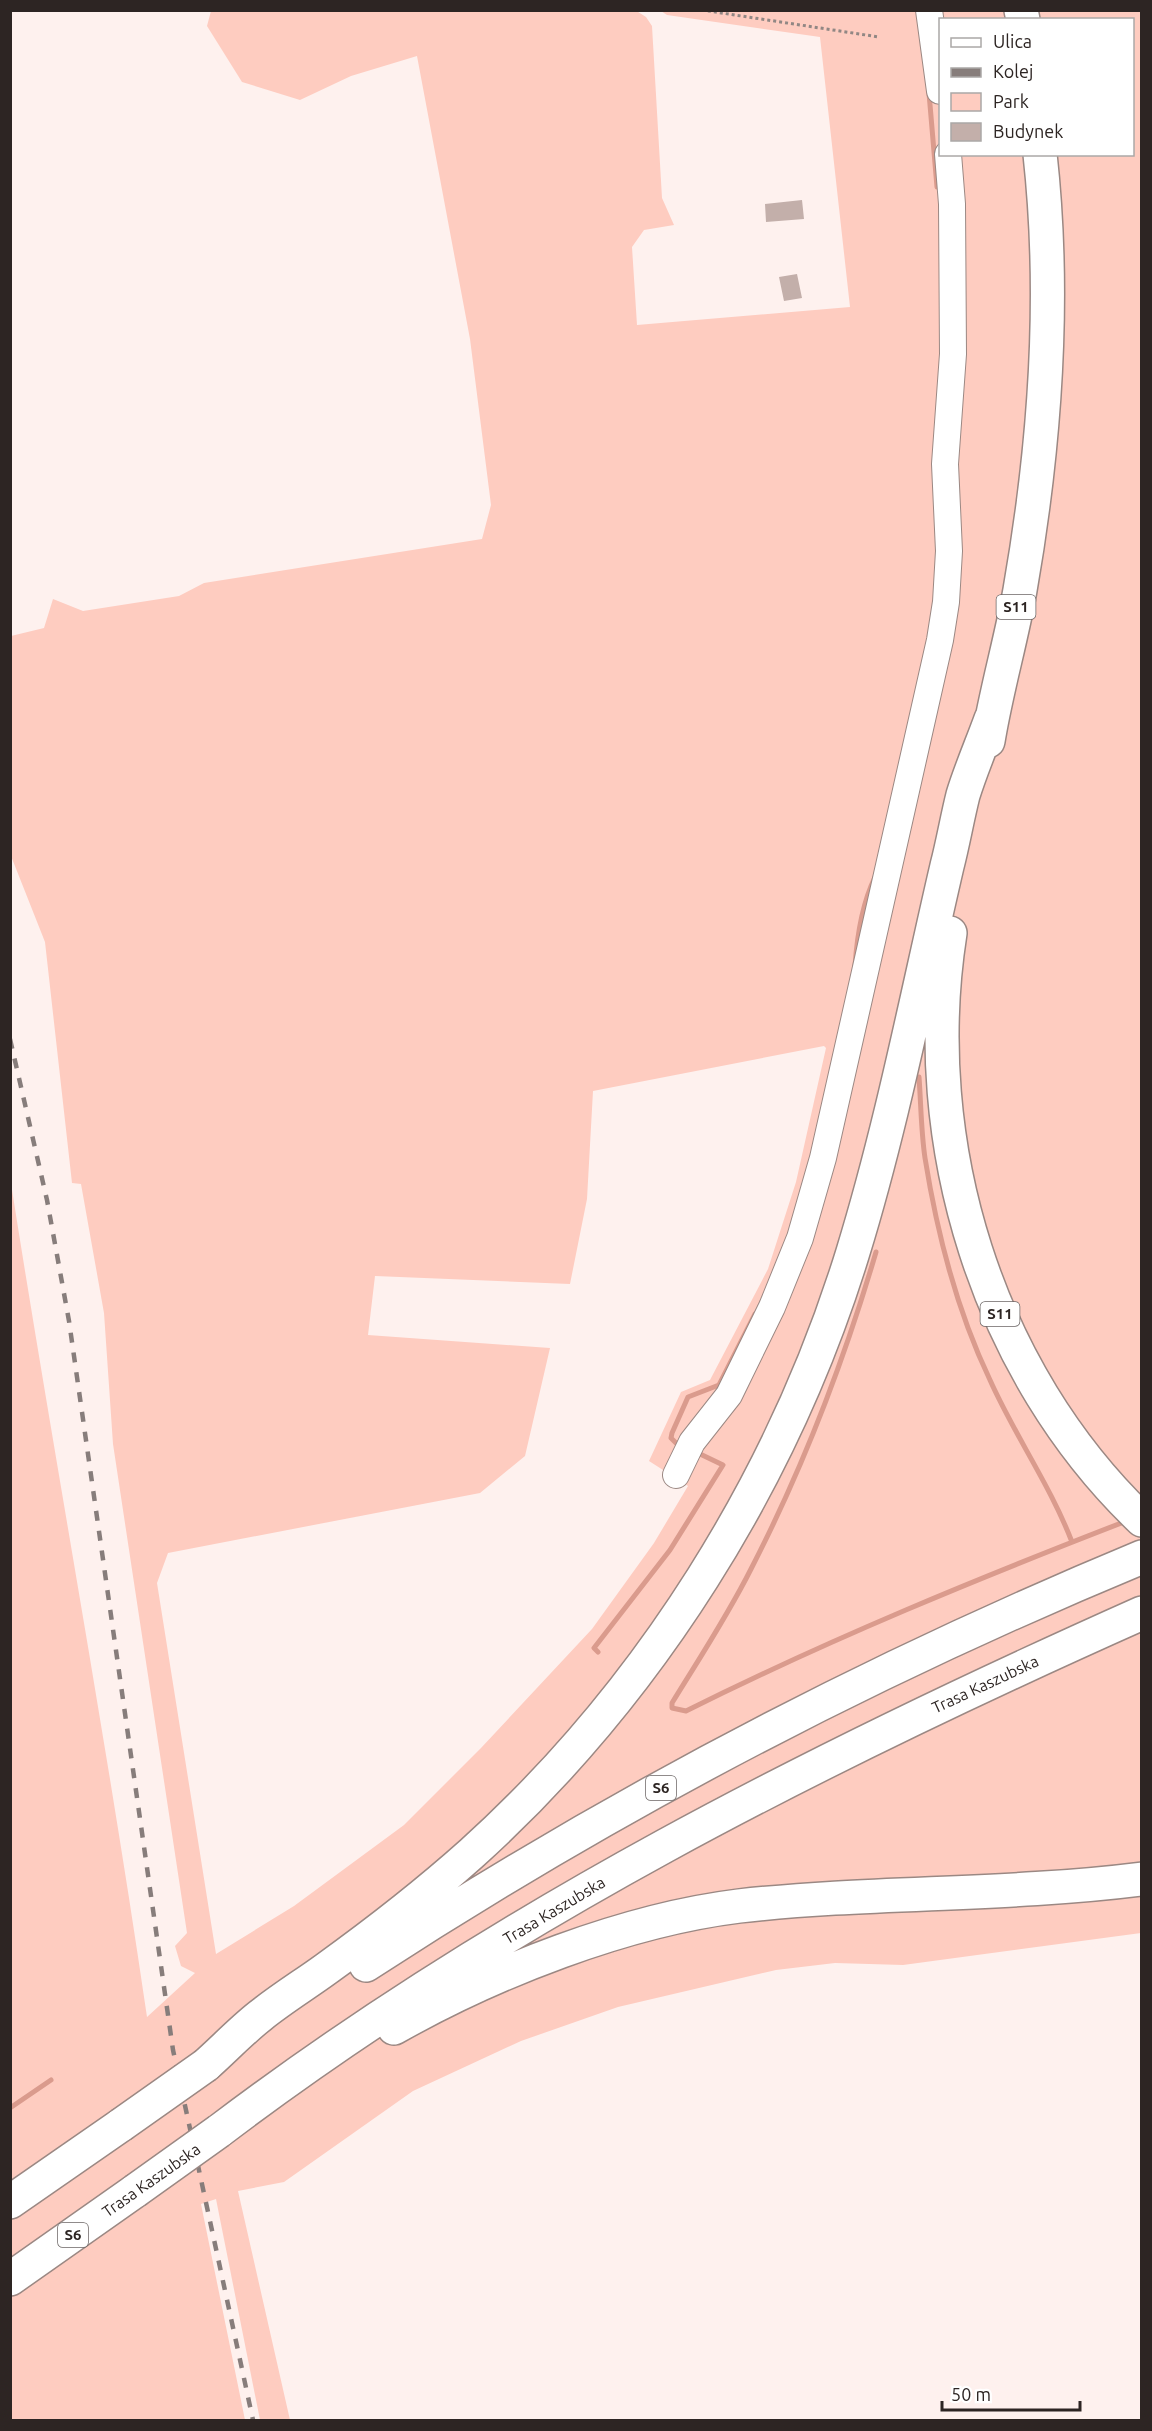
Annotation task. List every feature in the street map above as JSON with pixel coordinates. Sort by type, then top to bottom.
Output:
[{"type":"highway","name":"S11","points":[[1040,156],[1048,291],[1044,400],[1020,591],[991,719],[947,951],[942,1069],[948,1132],[963,1208],[977,1255],[1003,1321],[1059,1421],[1131,1509]]},
{"type":"highway","points":[[206,2065],[259,2017],[414,1904],[518,1808],[571,1752],[640,1667],[673,1623],[719,1551],[787,1423],[815,1359],[842,1287],[876,1168],[964,793],[991,719]]},
{"type":"highway","name":"S6","points":[[10,2202],[206,2065],[267,2029],[397,1945],[634,1802],[870,1680],[1142,1557]]},
{"type":"highway","name":"Trasa Kaszubska","points":[[10,2279],[219,2131],[309,2063],[408,1997],[597,1883],[758,1795],[898,1725],[1142,1613]]},
{"type":"highway","points":[[219,2131],[410,2020],[490,1981],[617,1933],[736,1907],[835,1898],[1050,1888],[1142,1879]]},
{"type":"lane","points":[[929,10],[939,84]]},
{"type":"lane","points":[[676,1475],[692,1442],[729,1395],[772,1307],[800,1238],[823,1158],[939,640],[946,602],[949,562],[945,464],[953,354],[952,204],[948,156]]},
{"type":"path","points":[[702,10],[879,37]]},
{"type":"green space","points":[[635,10],[646,17],[652,26],[662,198],[674,225],[644,230],[632,247],[637,325],[850,307],[820,37],[667,15],[661,11],[1141,11],[1141,1933],[903,1965],[835,1963],[776,1970],[618,2007],[521,2041],[413,2091],[284,2182],[238,2191],[290,2420],[260,2420],[216,2199],[201,2204],[245,2420],[11,2420],[10,1177],[147,2017],[195,1973],[181,1966],[175,1946],[187,1933],[113,1444],[104,1313],[81,1184],[72,1183],[45,942],[11,856],[11,636],[44,628],[53,599],[83,611],[179,596],[204,583],[482,539],[491,505],[470,339],[417,56],[351,76],[300,100],[242,82],[207,26],[211,11]],"holes":[[[824,1046],[826,1048],[796,1182],[768,1269],[710,1380],[681,1392],[649,1461],[688,1486],[654,1543],[592,1629],[481,1748],[404,1825],[294,1906],[216,1954],[157,1583],[168,1553],[480,1493],[525,1456],[550,1348],[368,1335],[375,1276],[570,1284],[587,1199],[593,1091]]]},
{"type":"building","points":[[802,200],[804,219],[766,222],[765,204]]},
{"type":"building","points":[[797,274],[802,298],[784,301],[779,277]]},
{"type":"waterway","points":[[929,93],[937,187]]},
{"type":"waterway","points":[[855,966],[861,920],[875,877]]},
{"type":"waterway","points":[[919,1077],[925,1158],[942,1243],[958,1299],[990,1380],[1072,1542]]},
{"type":"waterway","points":[[876,1252],[836,1374],[788,1492],[742,1586],[672,1703],[672,1708],[686,1711],[905,1610],[1129,1520]]},
{"type":"waterway","points":[[676,1443],[671,1438],[672,1433],[688,1397],[719,1385],[755,1314]]},
{"type":"waterway","points":[[598,1652],[594,1648],[670,1550],[723,1465],[698,1453]]},
{"type":"waterway","points":[[10,2108],[51,2080]]},
{"type":"railway","points":[[10,1039],[47,1200],[69,1321],[173,2050],[253,2420]]}]
